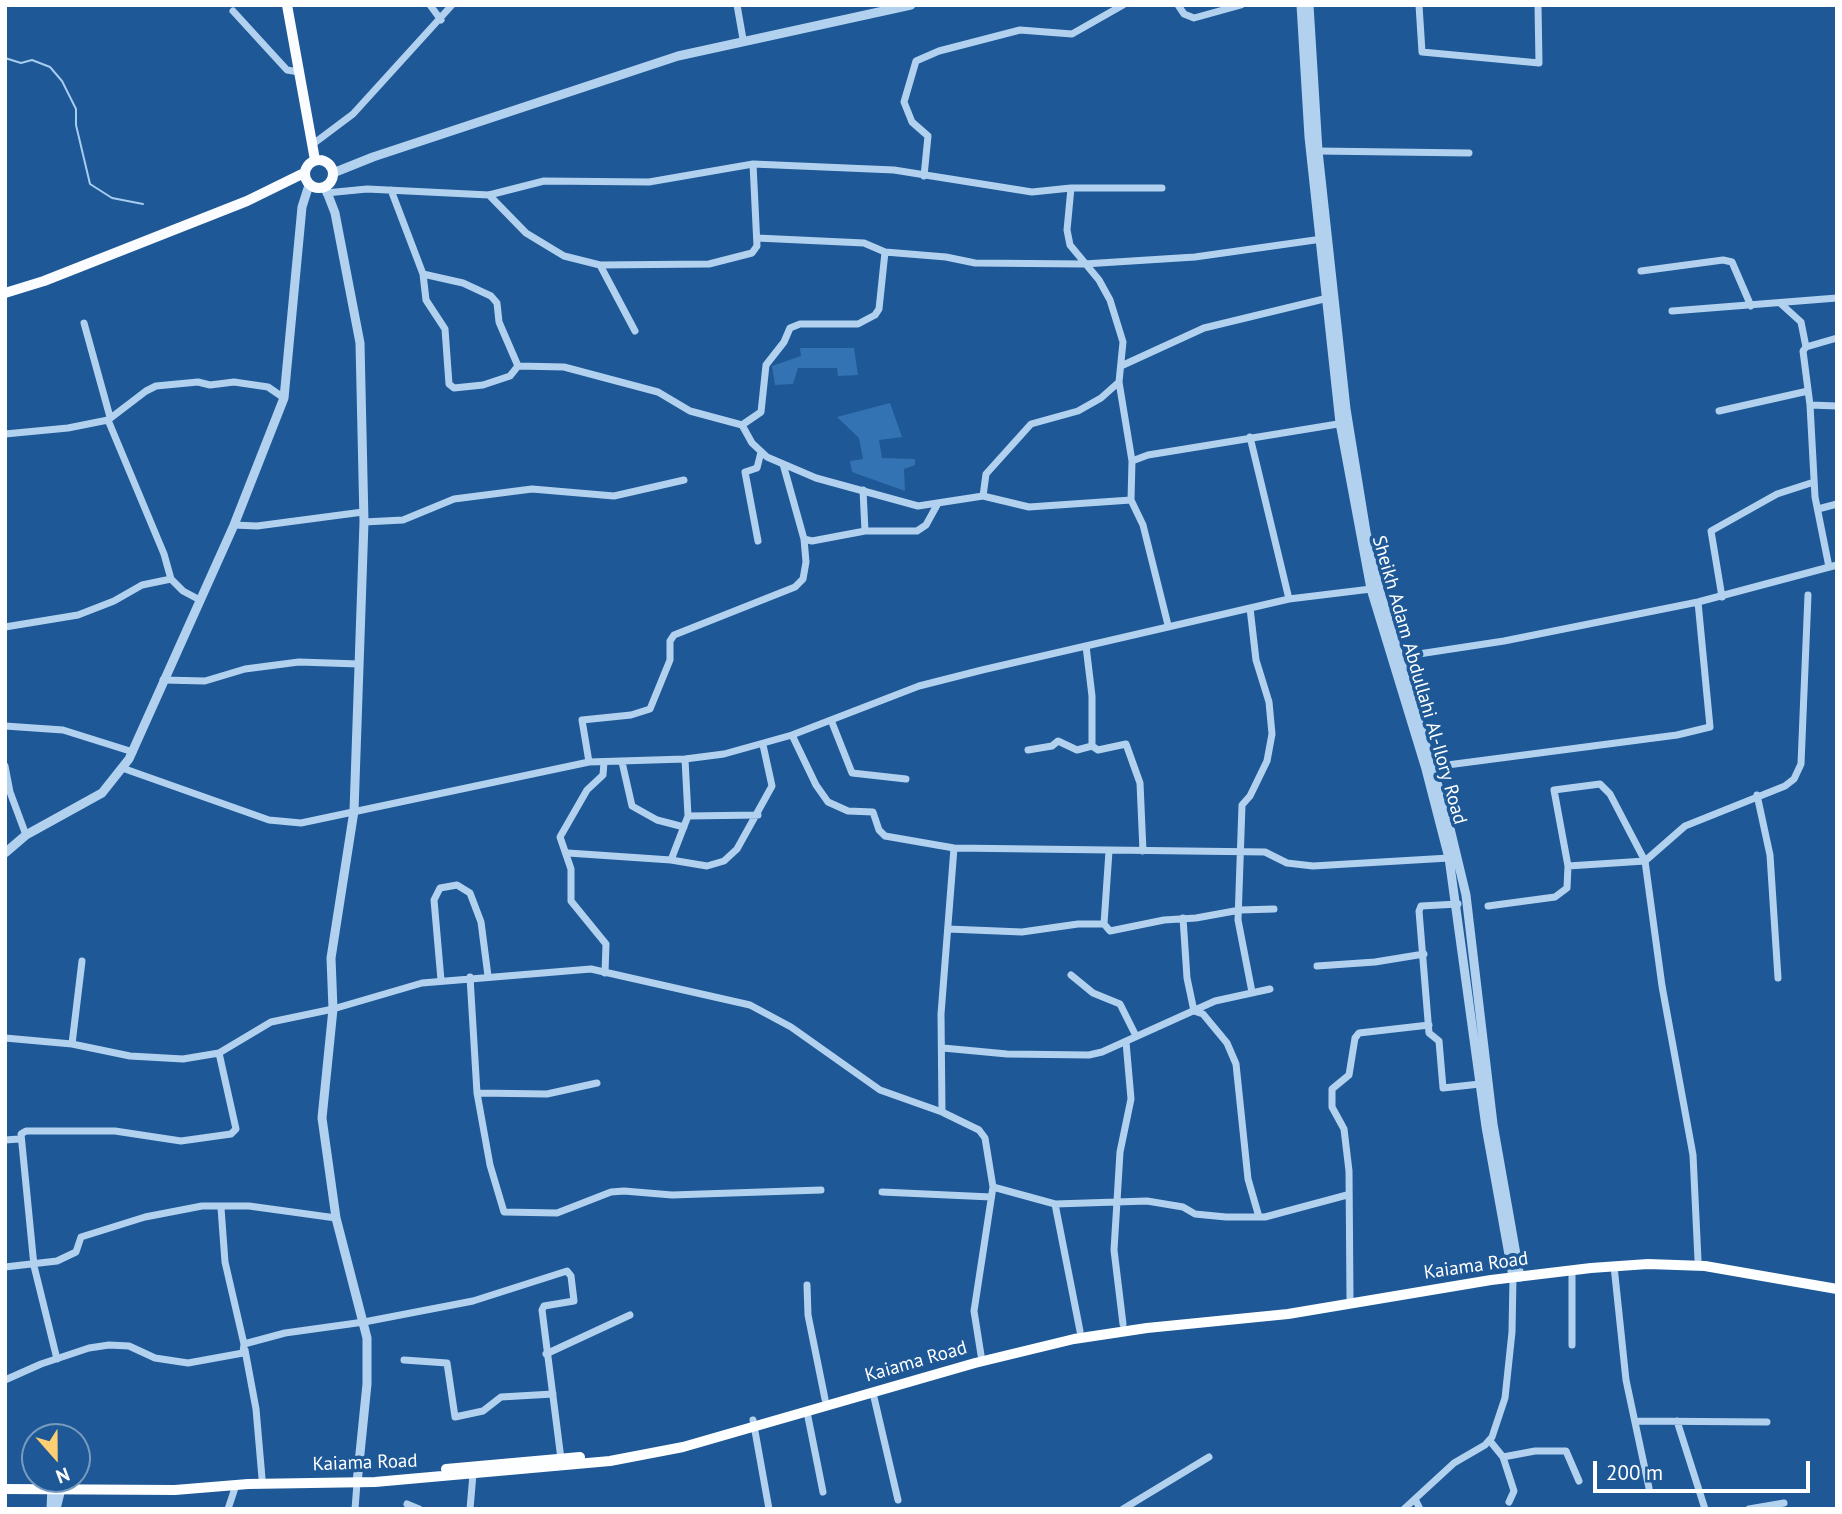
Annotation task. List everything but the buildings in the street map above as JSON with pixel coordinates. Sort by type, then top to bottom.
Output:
[{"type":"highway","name":"Kaiama Road","points":[[91,1488],[175,1489],[473,1475],[635,1457],[981,1354],[1080,1331],[1123,1324],[1249,1313],[1606,1260],[1698,1260],[1837,1282]]},
{"type":"highway","name":"Kaiama Road","points":[[91,1486],[262,1478],[356,1480],[561,1459],[663,1445],[807,1412],[975,1363],[1097,1335],[1288,1314],[1516,1274],[1614,1266],[1705,1266],[1837,1289]]},
{"type":"main road","points":[[287,5],[315,160]]},
{"type":"main road","points":[[5,293],[44,281],[269,191],[306,180],[325,190],[333,173],[329,164],[315,160]]},
{"type":"main road","points":[[306,180],[306,167],[315,160]]},
{"type":"street","points":[[430,5],[441,20]]},
{"type":"street","points":[[313,144],[353,114],[452,5]]},
{"type":"street","points":[[737,5],[743,39]]},
{"type":"street","points":[[333,173],[373,157],[678,56],[743,39],[841,23],[911,5]]},
{"type":"street","points":[[924,176],[928,136],[912,122],[904,102],[916,61],[939,51],[1020,30],[1072,34],[1123,5]]},
{"type":"street","points":[[1178,5],[1184,14],[1194,18],[1241,5]]},
{"type":"street","name":"Sheikh Adam Abdullahi Al-Ilory Road","points":[[1301,5],[1309,137],[1328,298],[1344,423],[1371,589],[1426,769],[1449,858],[1458,904],[1480,1084],[1516,1274]]},
{"type":"street","name":"Sheikh Adam Abdullahi Al-Ilory Road","points":[[1309,5],[1318,151],[1344,423],[1366,532],[1399,657],[1447,816],[1465,895],[1493,1124],[1516,1274]]},
{"type":"street","points":[[1419,5],[1422,52],[1539,63],[1538,5]]},
{"type":"street","points":[[233,11],[287,70],[299,72]]},
{"type":"street","points":[[1318,151],[1469,153]]},
{"type":"street","points":[[489,195],[526,233],[564,256],[600,265],[669,267],[731,261],[752,253],[757,238],[753,164]]},
{"type":"street","points":[[355,1509],[367,1384],[364,1322],[336,1218],[322,1118],[333,1009],[331,958],[354,811],[364,517],[360,343],[335,213],[325,190],[489,195],[544,181],[649,181],[753,164],[894,170],[1032,192],[1071,188],[1162,188]]},
{"type":"street","points":[[5,853],[26,835],[102,793],[125,769],[198,598],[234,525],[284,398],[306,180]]},
{"type":"street","points":[[1071,188],[1067,230],[1070,245],[1099,280],[1118,320],[1123,342],[1119,382],[1132,461],[1131,499],[1143,525],[1168,625]]},
{"type":"street","points":[[391,190],[423,274],[426,300],[444,326],[449,384],[454,388],[483,385],[510,376],[518,366]]},
{"type":"street","points":[[757,238],[864,243],[885,252],[946,257],[975,263],[1084,264],[1195,257],[1322,239]]},
{"type":"street","points":[[741,425],[761,412],[766,365],[784,342],[790,328],[800,324],[858,324],[875,315],[879,309],[885,252]]},
{"type":"street","points":[[1641,271],[1723,260],[1732,262],[1751,306]]},
{"type":"street","points":[[600,265],[635,331]]},
{"type":"street","points":[[423,274],[463,283],[491,296],[497,303],[499,322],[518,366]]},
{"type":"street","points":[[1121,366],[1204,328],[1328,298]]},
{"type":"street","points":[[1672,311],[1837,298]]},
{"type":"street","points":[[1399,657],[1504,642],[1722,597],[1835,566],[1818,509],[1814,482],[1810,405],[1802,351],[1805,347],[1801,322],[1780,303]]},
{"type":"street","points":[[84,323],[109,419],[164,554],[171,579],[183,591],[198,598]]},
{"type":"street","points":[[1805,347],[1837,338]]},
{"type":"street","points":[[518,366],[564,368],[658,392],[690,411],[741,425],[761,452],[783,464],[817,478],[918,506],[983,496],[1029,507],[1131,499]]},
{"type":"street","points":[[5,434],[68,428],[109,419],[146,391],[198,382],[210,385],[257,385],[276,390],[284,398]]},
{"type":"street","points":[[983,496],[986,474],[1031,424],[1078,411],[1101,398],[1119,382]]},
{"type":"street","points":[[1719,411],[1808,391]]},
{"type":"street","points":[[1810,405],[1837,406]]},
{"type":"street","points":[[1132,461],[1168,450],[1344,423]]},
{"type":"street","points":[[1250,438],[1289,599]]},
{"type":"street","points":[[758,541],[745,472],[757,468],[761,452]]},
{"type":"street","points":[[589,762],[582,720],[631,715],[650,709],[670,660],[670,640],[674,635],[695,630],[795,587],[803,579],[806,562],[804,539],[783,464]]},
{"type":"street","points":[[234,525],[257,526],[364,517],[403,520],[454,499],[532,489],[614,496],[684,480]]},
{"type":"street","points":[[1722,597],[1711,531],[1777,494],[1814,482]]},
{"type":"street","points":[[863,491],[865,531]]},
{"type":"street","points":[[1818,509],[1837,503]]},
{"type":"street","points":[[804,539],[812,541],[865,531],[922,529],[937,505]]},
{"type":"street","points":[[5,627],[78,615],[114,601],[142,586],[171,579]]},
{"type":"street","points":[[125,769],[280,823],[301,823],[589,762],[685,759],[763,745],[919,686],[1168,625],[1289,599],[1371,589]]},
{"type":"street","points":[[1568,866],[1645,861],[1685,826],[1785,786],[1794,779],[1801,764],[1808,595]]},
{"type":"street","points":[[1432,767],[1677,735],[1710,727],[1698,602]]},
{"type":"street","points":[[1250,608],[1256,660],[1269,702],[1272,734],[1267,761],[1250,796],[1242,805],[1241,941],[1252,992]]},
{"type":"street","points":[[1086,646],[1092,696],[1092,746]]},
{"type":"street","points":[[163,680],[205,681],[245,669],[299,662],[359,664]]},
{"type":"street","points":[[831,720],[852,774],[906,779]]},
{"type":"street","points":[[5,726],[63,730],[132,752]]},
{"type":"street","points":[[792,735],[816,785],[828,802],[848,811],[873,812],[879,831],[885,836],[954,848],[1242,850],[1265,852],[1287,863],[1313,866],[1449,858]]},
{"type":"street","points":[[1028,750],[1052,746],[1059,741],[1077,750],[1092,746],[1098,750],[1126,744],[1140,783],[1143,851]]},
{"type":"street","points":[[568,853],[671,860],[708,866],[724,861],[737,849],[772,786],[763,745]]},
{"type":"street","points":[[671,860],[688,816],[685,759]]},
{"type":"street","points":[[604,762],[603,775],[587,790],[560,837],[568,853],[571,901],[606,944],[605,973]]},
{"type":"street","points":[[622,762],[632,806],[657,821],[684,827]]},
{"type":"street","points":[[5,766],[10,792],[26,835]]},
{"type":"street","points":[[1488,906],[1555,897],[1567,888],[1568,866],[1554,790],[1591,783],[1600,784],[1610,793],[1645,861],[1662,986],[1693,1155],[1698,1260]]},
{"type":"street","points":[[1758,795],[1772,873],[1778,978]]},
{"type":"street","points":[[688,816],[758,815]]},
{"type":"street","points":[[942,1112],[943,1048],[940,1014],[954,848]]},
{"type":"street","points":[[1109,851],[1104,924],[1110,931],[1240,910],[1274,909]]},
{"type":"street","points":[[441,980],[434,900],[440,888],[457,885],[470,893],[481,922],[488,976]]},
{"type":"street","points":[[1458,904],[1421,906],[1429,1033],[1439,1041],[1443,1088],[1480,1084]]},
{"type":"street","points":[[1183,918],[1187,978],[1194,1011]]},
{"type":"street","points":[[948,929],[1022,932],[1104,924]]},
{"type":"street","points":[[1317,966],[1375,962],[1424,954]]},
{"type":"street","points":[[72,1044],[82,961]]},
{"type":"street","points":[[5,1038],[72,1044],[160,1059],[183,1059],[219,1053],[271,1022],[333,1009],[441,980],[591,969],[750,1005],[791,1027],[880,1090],[942,1112],[979,1130],[985,1138],[993,1187],[974,1311],[981,1354]]},
{"type":"street","points":[[1071,975],[1093,993],[1120,1004],[1136,1036]]},
{"type":"street","points":[[470,977],[477,1093],[500,1209],[508,1214],[556,1213],[611,1192],[624,1191],[672,1195],[821,1190]]},
{"type":"street","points":[[943,1048],[1007,1054],[1089,1055],[1126,1042],[1215,1001],[1270,989]]},
{"type":"street","points":[[1194,1011],[1203,1014],[1227,1043],[1236,1064],[1248,1179],[1259,1217]]},
{"type":"street","points":[[1350,1298],[1347,1195],[1349,1171],[1344,1129],[1331,1100],[1332,1089],[1349,1075],[1356,1035],[1429,1025]]},
{"type":"street","points":[[1123,1324],[1114,1250],[1120,1152],[1131,1099],[1126,1042]]},
{"type":"street","points":[[5,1140],[19,1139],[26,1131],[115,1131],[181,1141],[231,1134],[236,1129],[219,1053]]},
{"type":"street","points":[[477,1093],[547,1094],[597,1083]]},
{"type":"street","points":[[19,1139],[34,1265],[57,1359]]},
{"type":"street","points":[[993,1187],[1055,1204],[1147,1201],[1183,1207],[1195,1214],[1259,1217],[1347,1195]]},
{"type":"street","points":[[882,1192],[991,1197]]},
{"type":"street","points":[[1055,1204],[1080,1331]]},
{"type":"street","points":[[5,1267],[58,1261],[74,1254],[81,1237],[145,1217],[202,1206],[249,1206],[336,1218]]},
{"type":"street","points":[[221,1208],[225,1262],[256,1409],[262,1478]]},
{"type":"street","points":[[1614,1266],[1626,1380],[1649,1488]]},
{"type":"street","points":[[1572,1270],[1572,1345]]},
{"type":"street","points":[[5,1380],[57,1359],[109,1345],[129,1346],[155,1358],[188,1363],[235,1355],[245,1347],[285,1333],[364,1322],[473,1301],[567,1271],[571,1276],[574,1301],[568,1305],[544,1306],[542,1310],[561,1459]]},
{"type":"street","points":[[1404,1509],[1454,1463],[1490,1441],[1505,1398],[1516,1274]]},
{"type":"street","points":[[807,1285],[808,1315],[825,1399]]},
{"type":"street","points":[[547,1354],[630,1315]]},
{"type":"street","points":[[404,1360],[447,1363],[455,1417],[483,1411],[501,1397],[553,1394]]},
{"type":"street","points":[[873,1393],[898,1500]]},
{"type":"street","points":[[807,1412],[823,1492]]},
{"type":"street","points":[[1635,1421],[1767,1422]]},
{"type":"street","points":[[1677,1421],[1705,1509]]},
{"type":"street","points":[[753,1424],[769,1509]]},
{"type":"street","points":[[1490,1441],[1503,1457],[1514,1491],[1510,1502]]},
{"type":"street","points":[[1503,1457],[1535,1451],[1566,1451],[1579,1481]]},
{"type":"street","points":[[1123,1509],[1209,1457]]},
{"type":"street","points":[[470,1509],[473,1475]]},
{"type":"street","points":[[228,1509],[236,1485]]},
{"type":"street","points":[[1415,1499],[1420,1509]]},
{"type":"street","points":[[1749,1509],[1784,1503]]},
{"type":"street","points":[[407,1504],[419,1509]]},
{"type":"shaded area","points":[[800,348],[854,348],[858,375],[838,376],[837,368],[798,368],[793,384],[775,385],[772,366],[801,356]]},
{"type":"shaded area","points":[[890,403],[902,437],[879,440],[882,458],[915,459],[915,465],[904,469],[905,491],[852,472],[850,461],[863,459],[859,438],[837,417]]},
{"type":"waterway","points":[[5,58],[21,63],[32,60],[50,67],[62,81],[76,109],[76,125],[90,184],[112,198],[143,204]]}]
